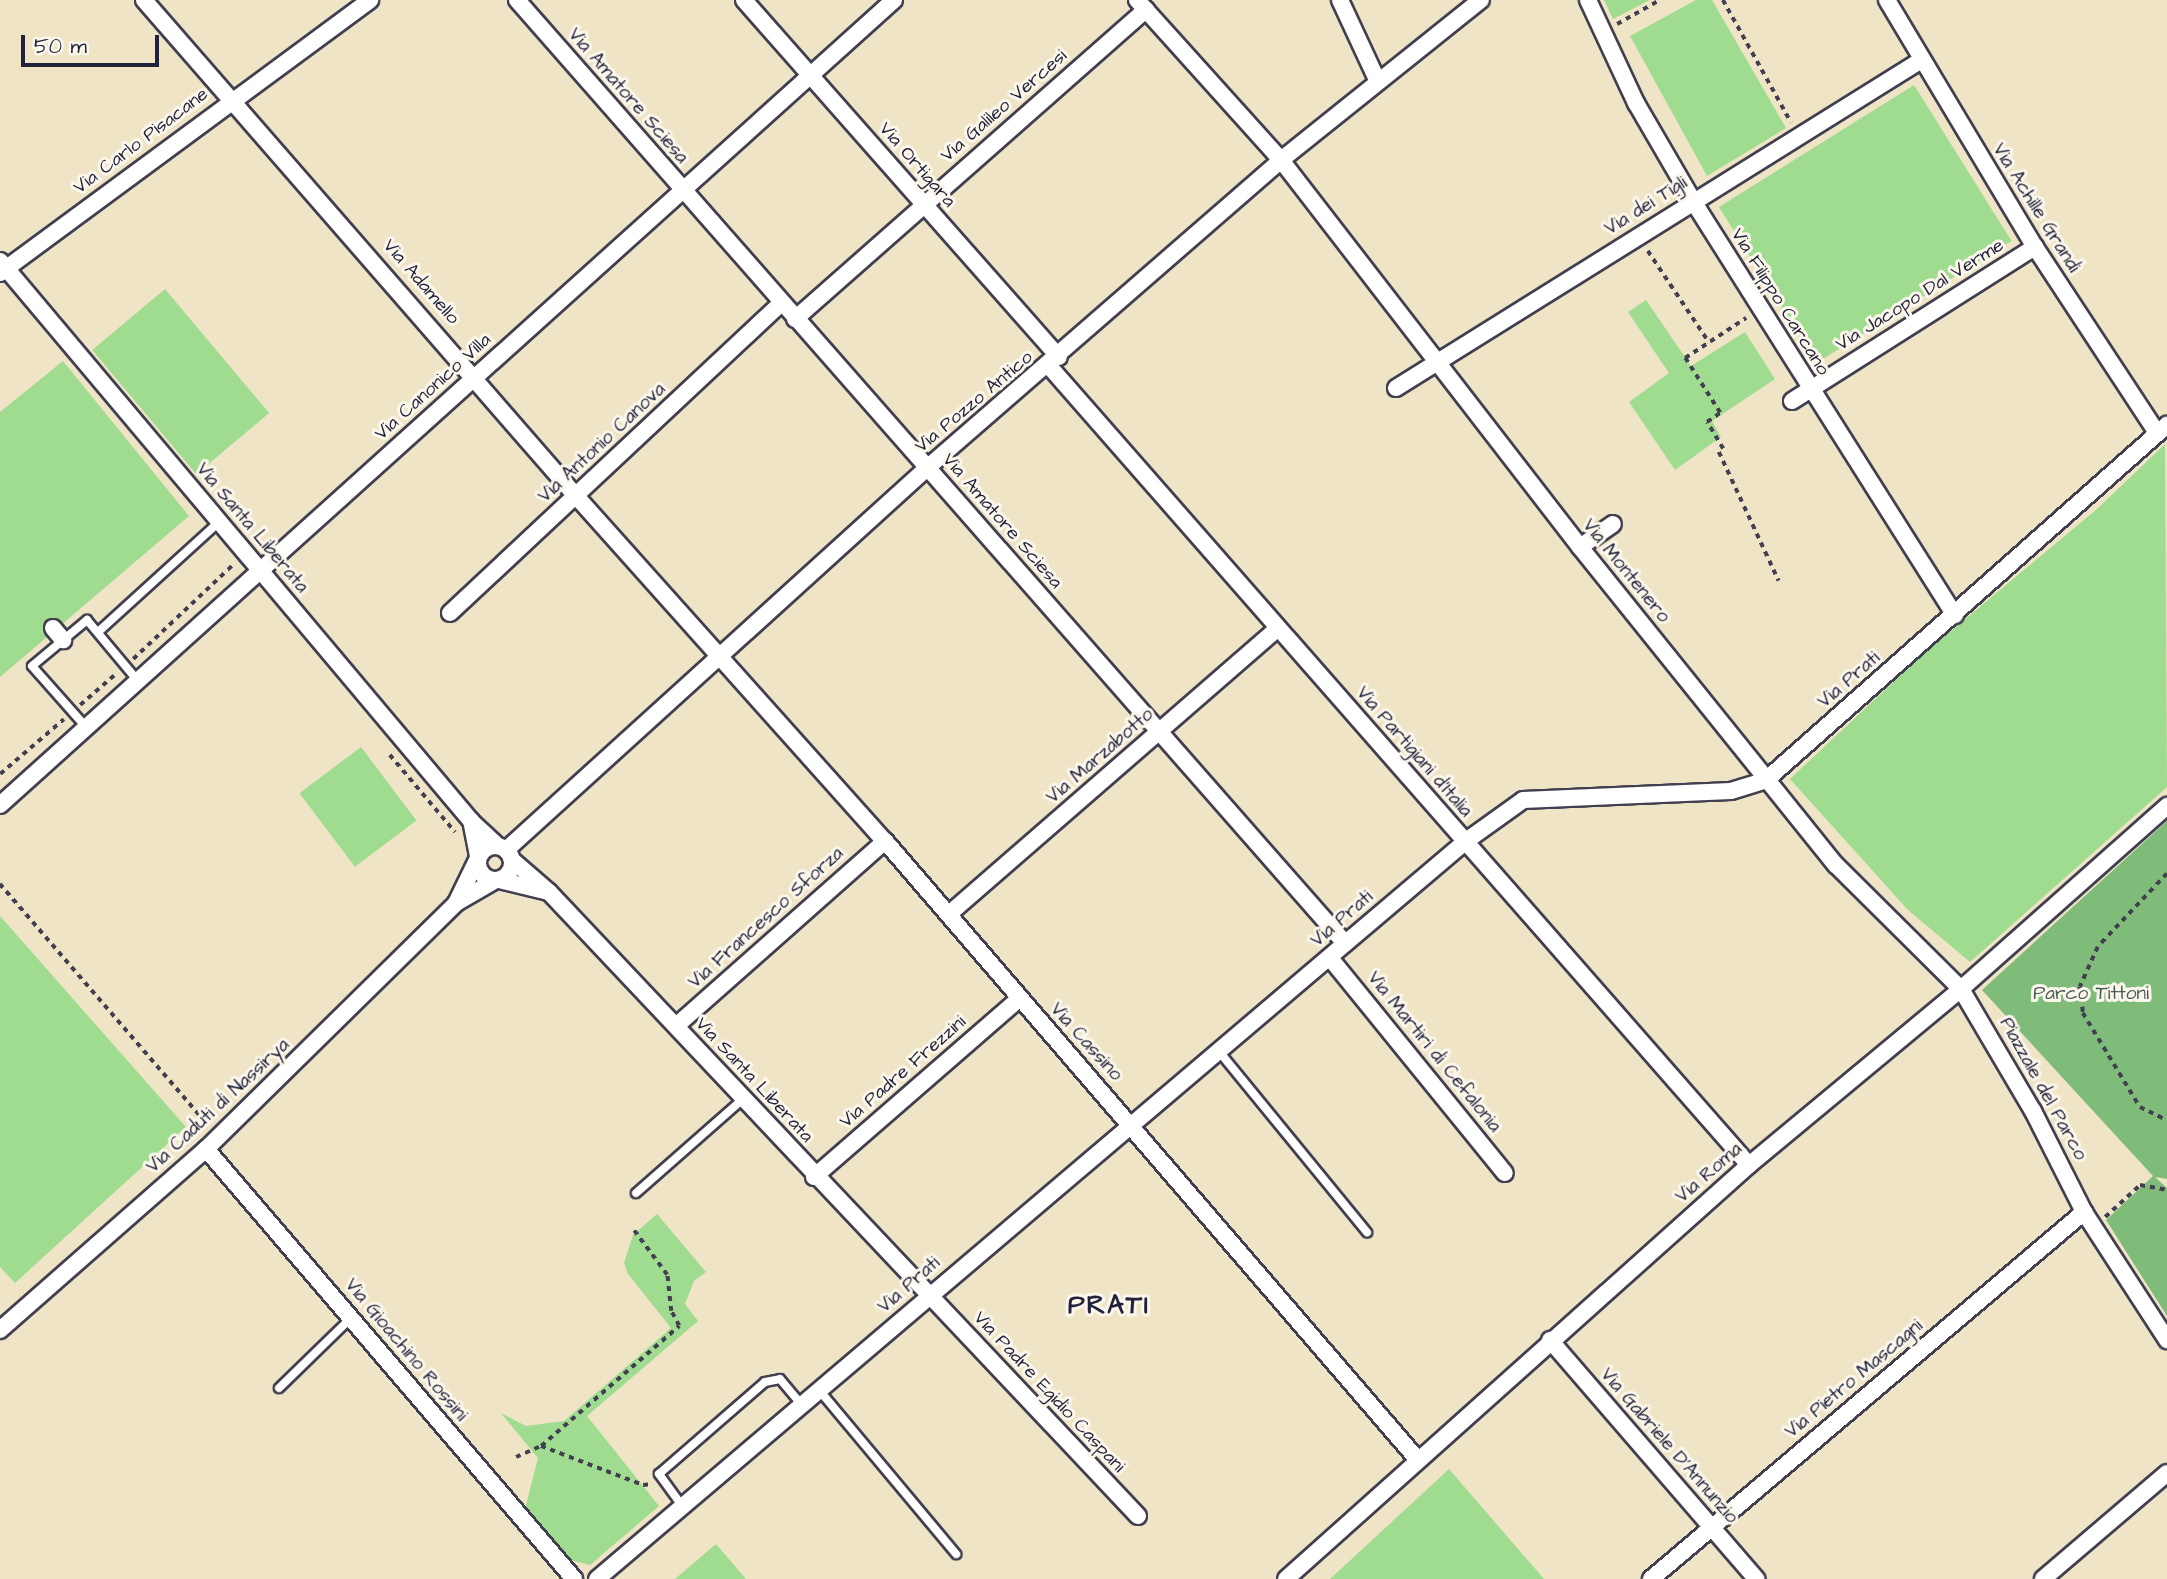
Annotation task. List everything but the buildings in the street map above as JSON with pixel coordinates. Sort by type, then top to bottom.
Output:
[{"type":"street","name":"Via Adamello","points":[[144,0],[233,98],[576,496],[720,655]]},
{"type":"street","name":"Via Carlo Pisacane","points":[[2,268],[370,0]]},
{"type":"street","name":"Via Amatore Sciesa","points":[[517,0],[680,189],[1345,943]]},
{"type":"street","name":"Via Ortigara","points":[[744,0],[924,204],[1054,361]]},
{"type":"street","name":"Via Canonico Villa","points":[[0,805],[261,573],[680,189],[812,76],[894,0]]},
{"type":"street","points":[[1340,0],[1378,82]]},
{"type":"street","name":"Via Pozzo Antico","points":[[505,852],[928,468],[1054,361],[1281,160],[1480,0]]},
{"type":"street","name":"Via Filippo Carcano","points":[[1588,0],[1636,103],[1693,201],[1810,390],[1955,615]]},
{"type":"street","name":"Via Achille Grandi","points":[[1887,0],[1920,61],[2035,247],[2162,429]]},
{"type":"street","name":"Via Montenero","points":[[1142,5],[1281,160],[1580,547],[1836,865],[1961,989]]},
{"type":"street","name":"Via Galileo Vercesi","points":[[795,319],[1142,5]]},
{"type":"street","name":"Via dei Tigli","points":[[1396,388],[1920,61]]},
{"type":"street","name":"Via Jacopo Dal Verme","points":[[1792,401],[2035,247]]},
{"type":"street","name":"Via Santa Liberata","points":[[2,268],[471,821],[549,892],[814,1177],[929,1296]]},
{"type":"street","name":"Via Antonio Canova","points":[[450,613],[781,303]]},
{"type":"street","name":"Via Partigiani d'Italia","points":[[1054,361],[1278,628],[1749,1165]]},
{"type":"street","name":"Via Prati","points":[[597,1579],[1217,1049],[1330,958],[1466,841],[1524,800],[1731,791],[1766,780],[2162,429]]},
{"type":"street","points":[[1580,547],[1613,524]]},
{"type":"street","name":"Via Marzabotto","points":[[949,914],[1278,628]]},
{"type":"street","name":"Via Cassino","points":[[720,655],[949,914],[1019,999],[1130,1123],[1418,1460]]},
{"type":"street","name":"Via Roma","points":[[1286,1579],[1550,1340],[1749,1165],[1961,989],[2167,806]]},
{"type":"street","name":"Via Santa Liberata","points":[[471,821],[478,858]]},
{"type":"street","name":"Via Francesco Sforza","points":[[676,1026],[885,841]]},
{"type":"street","points":[[487,847],[505,852],[509,873],[456,902],[478,858],[487,847]]},
{"type":"street","points":[[478,858],[479,871],[496,880],[549,892]]},
{"type":"street","name":"Via Caduti di Nassirya","points":[[0,1330],[206,1149],[456,902]]},
{"type":"street","name":"Via Martiri di Cefalonia","points":[[1330,958],[1505,1173]]},
{"type":"street","name":"Piazzale del Parco","points":[[1961,989],[2033,1111],[2084,1212],[2167,1340]]},
{"type":"street","name":"Via Padre Frezzini","points":[[814,1177],[1019,999]]},
{"type":"street","name":"Via Gioachino Rossini","points":[[206,1149],[574,1579]]},
{"type":"street","name":"Via Pietro Mascagni","points":[[1651,1579],[2084,1212]]},
{"type":"street","name":"Via Padre Egidio Caspani","points":[[929,1296],[1138,1516]]},
{"type":"street","name":"Via Gabriele D'Annunzio","points":[[1550,1340],[1756,1579]]},
{"type":"street","points":[[2043,1579],[2167,1473]]},
{"type":"lane","points":[[98,632],[219,522]]},
{"type":"lane","points":[[86,727],[32,666],[58,634],[87,620],[138,681]]},
{"type":"lane","points":[[1217,1049],[1367,1232]]},
{"type":"lane","points":[[636,1193],[742,1100]]},
{"type":"lane","points":[[279,1388],[351,1318]]},
{"type":"lane","points":[[683,1507],[662,1483],[662,1471],[770,1379],[783,1381],[802,1405]]},
{"type":"lane","points":[[819,1390],[956,1554]]},
{"type":"path","points":[[1617,24],[1660,0]]},
{"type":"path","points":[[1723,0],[1798,136]]},
{"type":"path","points":[[1638,236],[1709,342]]},
{"type":"path","points":[[1760,309],[1685,358],[1720,413],[1707,422],[1779,581]]},
{"type":"path","points":[[385,749],[464,843]]},
{"type":"path","points":[[2167,874],[2098,947],[2080,987],[2082,1013],[2140,1107],[2167,1120]]},
{"type":"path","points":[[0,884],[209,1127],[219,1117]]},
{"type":"path","points":[[2105,1218],[2140,1185],[2167,1190]]},
{"type":"path","points":[[516,1457],[541,1446],[679,1326],[671,1311],[667,1275],[632,1228]]},
{"type":"path","points":[[541,1446],[643,1485],[662,1483]]},
{"type":"green space","points":[[1604,0],[1650,0],[1613,19]]},
{"type":"green space","points":[[1696,0],[1712,0],[1786,128],[1707,176],[1630,36]]},
{"type":"green space","points":[[1914,85],[2012,241],[1816,363],[1719,207]]},
{"type":"green space","points":[[165,289],[269,413],[196,474],[92,350]]},
{"type":"green space","points":[[1646,300],[1691,366],[1745,332],[1775,379],[1712,421],[1721,437],[1675,470],[1629,402],[1669,373],[1628,312]]},
{"type":"green space","points":[[63,361],[189,516],[0,677],[0,412]]},
{"type":"green space","points":[[2165,444],[2167,787],[1970,962],[1908,910],[1790,779],[1921,656],[2097,509]]},
{"type":"green space","points":[[361,747],[416,820],[355,867],[300,793]]},
{"type":"green space","name":"Parco Tittoni","points":[[2167,821],[2167,1179],[2155,1177],[2167,1188],[2167,1316],[2106,1220],[2153,1176],[1982,990]]},
{"type":"green space","points":[[0,916],[186,1127],[15,1283],[0,1267]]},
{"type":"green space","points":[[657,1214],[706,1272],[694,1281],[685,1304],[698,1321],[587,1416],[659,1506],[590,1565],[562,1558],[524,1513],[538,1458],[501,1413],[526,1426],[564,1421],[671,1328],[628,1274],[624,1263],[633,1235]]},
{"type":"green space","points":[[1449,1469],[1544,1579],[1330,1579]]},
{"type":"green space","points":[[716,1544],[746,1579],[675,1579]]},
{"type":"district","name":"PRATI","points":[[1109,1306]]}]
